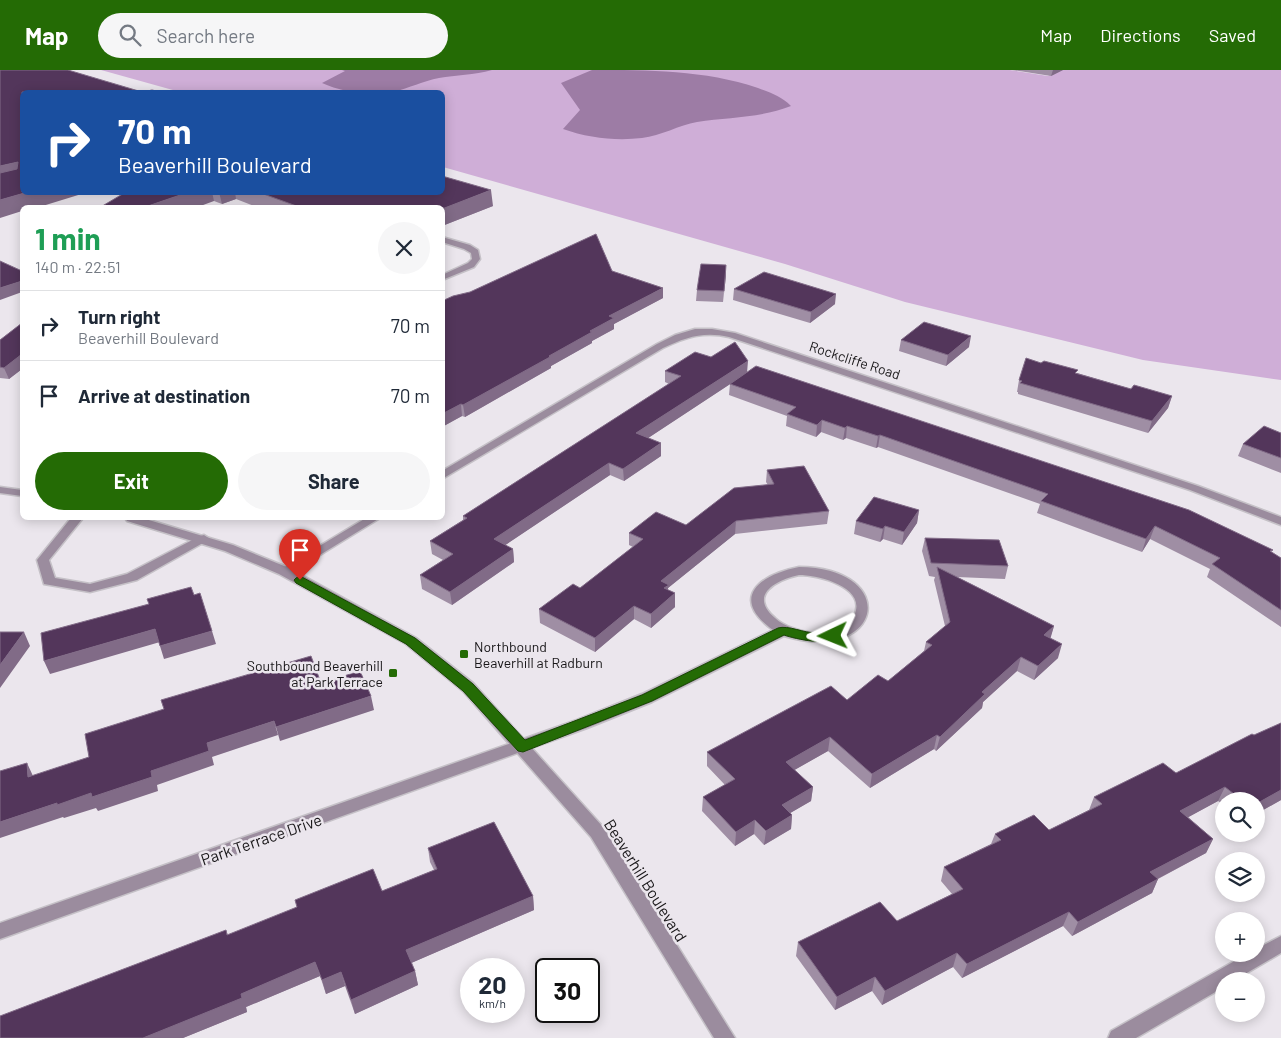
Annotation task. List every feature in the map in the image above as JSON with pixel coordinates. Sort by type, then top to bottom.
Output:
[{"type":"street","points":[[445,240],[467,247],[475,252],[476,258],[471,265],[445,277]]},
{"type":"street","name":"Rockcliffe Road","points":[[445,474],[660,346],[680,335],[702,330],[732,335],[1194,488],[1281,520]]},
{"type":"street","points":[[0,490],[20,493]]},
{"type":"street","points":[[75,520],[43,560],[49,581],[90,588],[124,579],[158,564],[204,539]]},
{"type":"street","name":"Beaverhill Boulevard","points":[[138,520],[204,539],[284,571],[411,641],[468,687],[597,832],[725,1038]]},
{"type":"street","points":[[284,571],[371,520]]},
{"type":"street","points":[[799,571],[833,576],[846,583],[856,592],[862,602],[862,613],[857,622],[847,630],[833,636],[799,636],[783,631],[769,622],[760,611],[757,600],[760,589],[769,580],[782,574],[799,571]]},
{"type":"street","name":"Park Terrace Drive","points":[[0,931],[523,747],[647,698],[783,631]]},
{"type":"street","points":[[1118,1038],[1281,944]]},
{"type":"shaded area","points":[[101,70],[1010,70],[1048,76],[1060,70],[1281,70],[1281,380],[1143,360],[905,302],[785,264],[445,168],[445,90],[173,90]]},
{"type":"shaded area","points":[[342,70],[492,70],[439,78],[400,90],[344,90],[322,83],[345,71]]},
{"type":"shaded area","points":[[592,70],[697,74],[758,88],[780,97],[791,106],[757,115],[683,125],[642,138],[602,138],[582,135],[563,129],[580,110],[561,83]]},
{"type":"building","points":[[0,70],[68,70],[135,90],[20,90],[20,194],[0,200],[0,173],[17,169],[18,162],[0,166]]},
{"type":"building","points":[[445,177],[491,190],[445,208],[445,205],[294,205],[266,195],[445,195]]},
{"type":"building","points":[[121,195],[180,195],[151,205],[104,205]]},
{"type":"building","points":[[596,234],[612,271],[663,288],[609,316],[614,318],[550,357],[463,405],[461,404],[445,412],[445,300],[470,292]]},
{"type":"building","points":[[0,261],[20,270],[20,282],[0,288]]},
{"type":"building","points":[[701,264],[726,265],[724,291],[697,290]]},
{"type":"building","points":[[764,272],[836,294],[811,312],[734,289]]},
{"type":"building","points":[[924,322],[971,336],[948,355],[901,340]]},
{"type":"building","points":[[20,325],[20,356],[4,368],[0,367],[0,340]]},
{"type":"building","points":[[735,342],[748,361],[636,433],[661,443],[623,469],[609,463],[494,539],[513,549],[450,592],[420,575],[453,554],[430,541],[467,518],[463,516],[681,376],[665,371],[695,352],[711,357]]},
{"type":"building","points":[[1026,358],[1078,370],[1075,373],[1131,389],[1134,385],[1172,396],[1152,421],[1020,383],[1022,381],[1019,380]]},
{"type":"building","points":[[756,366],[1189,510],[1273,550],[1270,551],[1281,558],[1281,610],[1212,564],[1220,558],[1155,526],[1146,539],[1041,501],[1048,494],[880,435],[847,426],[845,428],[822,420],[817,425],[787,414],[796,407],[730,384]]},
{"type":"building","points":[[1264,426],[1281,433],[1281,458],[1243,444]]},
{"type":"building","points":[[804,466],[829,511],[736,521],[661,581],[669,585],[664,588],[675,593],[651,614],[634,606],[595,638],[539,609],[573,584],[580,588],[643,539],[629,533],[656,512],[686,525],[734,488],[774,484],[767,470]]},
{"type":"building","points":[[874,497],[919,510],[904,532],[885,526],[883,529],[856,521]]},
{"type":"building","points":[[925,538],[999,540],[1008,566],[931,563]]},
{"type":"building","points":[[937,567],[1054,626],[1044,635],[1062,644],[1038,666],[1021,657],[982,692],[985,694],[940,737],[937,735],[872,774],[830,737],[786,762],[813,787],[782,805],[792,815],[766,831],[755,820],[736,832],[703,797],[735,779],[707,752],[831,686],[847,700],[878,675],[888,681],[932,645],[926,642],[950,622]]},
{"type":"building","points":[[191,587],[194,595],[200,593],[212,631],[160,646],[155,629],[44,661],[41,633],[149,604],[147,599]]},
{"type":"building","points":[[0,632],[24,632],[0,665]]},
{"type":"building","points":[[311,656],[321,683],[360,671],[371,696],[276,727],[274,721],[207,743],[209,751],[151,771],[152,777],[92,797],[91,793],[0,822],[0,771],[27,763],[28,777],[89,757],[85,734],[164,709],[161,700]]},
{"type":"building","points":[[1281,723],[1281,790],[1265,799],[1265,792],[1231,792],[1225,787],[1180,811],[1213,839],[1150,872],[1158,879],[1078,922],[1069,912],[967,964],[957,953],[885,991],[875,977],[837,997],[798,942],[880,902],[897,921],[963,889],[944,867],[1001,840],[995,834],[1034,815],[1049,830],[1102,804],[1094,797],[1163,763],[1176,773],[1252,734],[1254,735]]},
{"type":"building","points":[[494,822],[533,896],[406,950],[415,971],[351,1000],[341,972],[322,980],[315,962],[241,994],[242,998],[143,1038],[0,1038],[0,1016],[226,930],[227,935],[297,907],[295,900],[373,869],[382,891],[437,869],[428,848]]},
{"type":"place","name":"Northbound Beaverhill at Radburn","points":[[464,654]]},
{"type":"place","name":"Southbound Beaverhill at Park Terrace","points":[[393,673]]},
{"type":"route","points":[[300,580],[411,641],[468,687],[523,747],[647,698],[783,631],[799,636],[833,636]]}]
